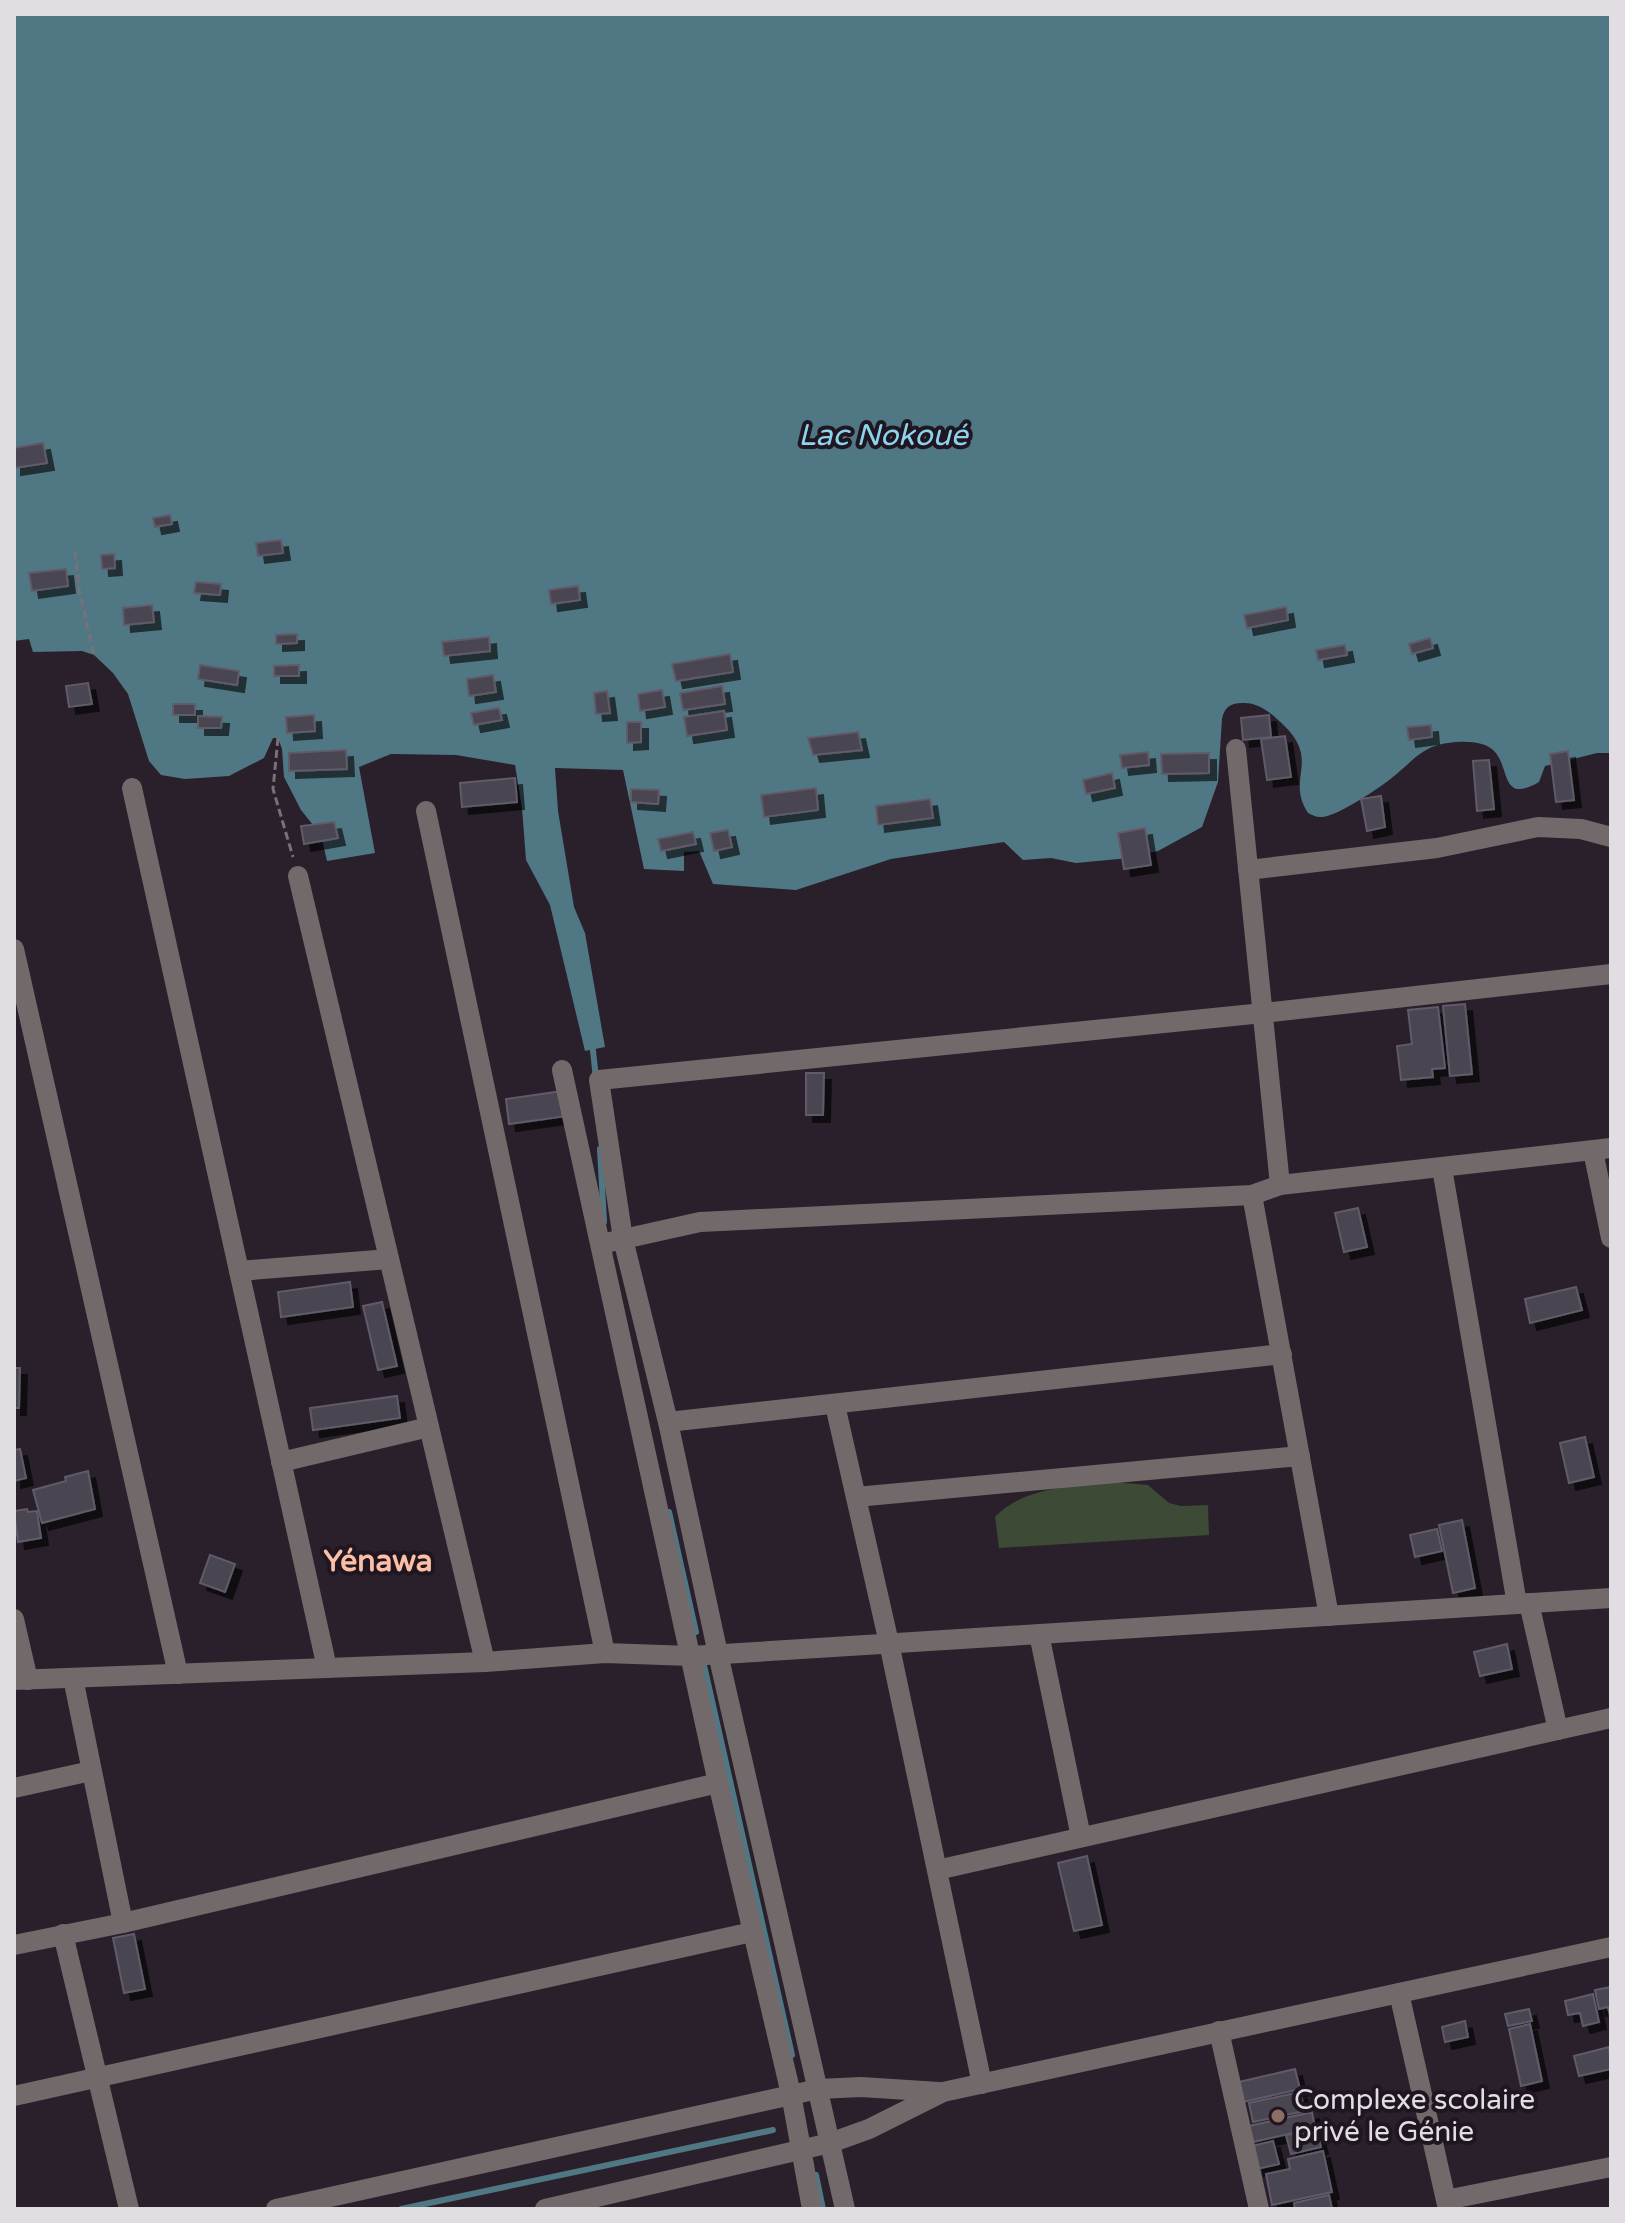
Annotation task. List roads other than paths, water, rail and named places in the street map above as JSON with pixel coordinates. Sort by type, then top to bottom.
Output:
[{"type":"street","points":[[1236,749],[1280,1185]]},
{"type":"street","points":[[132,788],[327,1668]]},
{"type":"street","points":[[426,811],[605,1653]]},
{"type":"street","points":[[1248,870],[1437,848],[1538,827],[1581,829],[1611,837]]},
{"type":"street","points":[[298,876],[485,1662]]},
{"type":"street","points":[[14,949],[178,1674]]},
{"type":"street","points":[[845,2209],[668,1422],[623,1239],[599,1080],[1263,1013],[1611,974]]},
{"type":"street","points":[[562,1070],[718,1783],[791,2094],[812,2209]]},
{"type":"street","points":[[601,1245],[700,1222],[1252,1195],[1280,1185],[1602,1150],[1611,1238]]},
{"type":"street","points":[[1442,1168],[1523,1604],[1558,1730]]},
{"type":"street","points":[[1252,1195],[1329,1616]]},
{"type":"street","points":[[239,1271],[389,1259]]},
{"type":"street","points":[[668,1422],[1282,1354]]},
{"type":"street","points":[[835,1405],[889,1643],[982,2084]]},
{"type":"street","points":[[281,1462],[429,1427]]},
{"type":"street","points":[[856,1497],[1300,1456]]},
{"type":"street","points":[[14,1619],[21,1680],[485,1662],[605,1653],[691,1656],[1611,1598]]},
{"type":"street","points":[[1039,1634],[1081,1837]]},
{"type":"street","points":[[73,1678],[123,1923]]},
{"type":"street","points":[[937,1870],[1611,1718]]},
{"type":"street","points":[[14,1788],[91,1771]]},
{"type":"street","points":[[14,1945],[123,1923],[718,1783]]},
{"type":"street","points":[[14,2096],[752,1932]]},
{"type":"street","points":[[63,1934],[129,2209]]},
{"type":"street","points":[[545,2209],[830,2143],[869,2129],[943,2092],[1611,1947]]},
{"type":"street","points":[[1399,1993],[1447,2205],[1611,2167]]},
{"type":"street","points":[[1219,2031],[1259,2209]]},
{"type":"street","points":[[276,2209],[818,2089],[861,2087],[943,2092]]},
{"type":"water","name":"Lac Nokoué","points":[[14,14],[1611,14],[1611,753],[1597,753],[1545,766],[1539,782],[1518,789],[1508,782],[1500,759],[1490,748],[1466,742],[1442,744],[1420,753],[1362,799],[1337,812],[1318,817],[1308,813],[1302,800],[1302,757],[1291,733],[1262,708],[1249,703],[1236,704],[1227,708],[1222,719],[1218,782],[1202,827],[1158,851],[1129,858],[1076,863],[1051,858],[1023,860],[1004,842],[891,859],[796,890],[713,884],[699,851],[684,852],[684,871],[644,869],[623,770],[555,768],[558,811],[574,907],[585,933],[605,1047],[585,1051],[550,905],[526,860],[515,765],[456,755],[391,754],[359,767],[375,853],[327,861],[321,835],[301,810],[284,777],[278,738],[273,738],[264,758],[229,776],[185,779],[161,775],[149,761],[128,694],[113,673],[94,655],[82,651],[33,652],[29,639],[14,641]]},
{"type":"waterway","points":[[592,1042],[596,1078]]},
{"type":"waterway","points":[[600,1149],[604,1222]]},
{"type":"waterway","points":[[669,1512],[696,1632]]},
{"type":"waterway","points":[[703,1661],[792,2055]]},
{"type":"waterway","points":[[401,2209],[773,2130]]},
{"type":"waterway","points":[[816,2175],[823,2209]]},
{"type":"place","name":"Complexe scolaire privé le Génie","points":[[1278,2116]]},
{"type":"district","name":"Yénawa","points":[[378,1561]]}]
